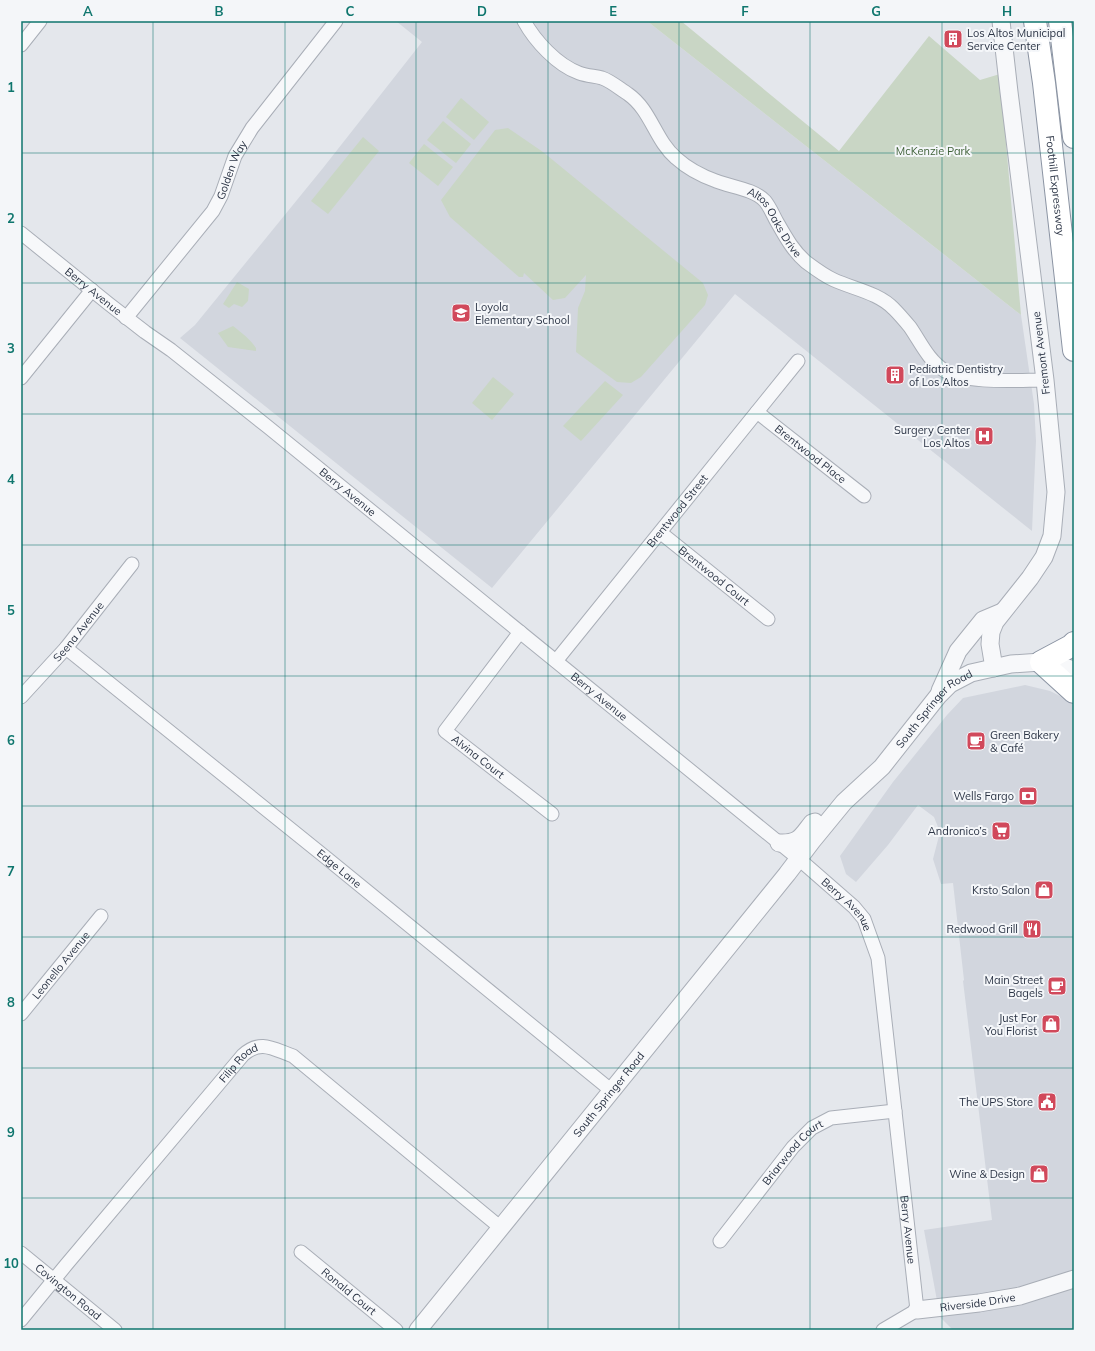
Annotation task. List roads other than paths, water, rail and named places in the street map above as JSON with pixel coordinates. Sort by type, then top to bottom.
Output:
[{"type":"highway","name":"Foothill Expressway","points":[[1035,21],[1044,83],[1074,350]]},
{"type":"highway","points":[[1060,21],[1074,137]]},
{"type":"highway","points":[[1074,643],[1072,646],[1041,662],[1074,692]]},
{"type":"street","points":[[21,46],[40,21]]},
{"type":"street","name":"Golden Way","points":[[126,318],[213,211],[221,196],[236,156],[252,128],[336,21]]},
{"type":"street","name":"Altos Oaks Drive","points":[[524,21],[543,48],[555,58],[578,73],[604,78],[630,96],[646,113],[664,146],[674,157],[686,166],[716,181],[735,186],[758,195],[765,201],[790,244],[806,262],[832,280],[880,298],[893,308],[910,326],[932,360],[946,371],[964,377],[999,380],[1045,380]]},
{"type":"street","name":"Fremont Avenue","points":[[994,668],[990,644],[991,632],[995,622],[1002,612],[1030,578],[1044,557],[1052,536],[1056,492],[1045,380],[1001,21]]},
{"type":"street","name":"Berry Avenue","points":[[21,233],[126,318],[171,350],[262,422],[556,661],[799,859],[854,908],[864,919],[878,958],[917,1310]]},
{"type":"street","points":[[21,378],[92,290]]},
{"type":"street","name":"Brentwood Street","points":[[556,661],[798,361]]},
{"type":"street","name":"Brentwood Place","points":[[757,412],[864,496]]},
{"type":"street","name":"Brentwood Court","points":[[660,533],[768,619]]},
{"type":"street","name":"Seena Avenue","points":[[21,697],[66,648],[132,564]]},
{"type":"street","points":[[938,696],[958,651],[983,620],[1002,612]]},
{"type":"street","name":"Alvina Court","points":[[520,632],[445,731],[552,814]]},
{"type":"street","name":"Edge Lane","points":[[66,648],[612,1091]]},
{"type":"street","name":"South Springer Road","points":[[418,1330],[799,859],[827,822],[844,802],[882,767],[938,696],[950,684],[971,673],[1012,664],[1041,662],[1055,664],[1074,670]]},
{"type":"street","points":[[779,843],[790,843],[799,838],[812,822],[827,822]]},
{"type":"street","name":"Leonello Avenue","points":[[21,1014],[102,916]]},
{"type":"street","name":"Filip Road","points":[[21,1320],[243,1054],[251,1048],[265,1046],[293,1056],[501,1228]]},
{"type":"street","name":"Briarwood Court","points":[[720,1241],[793,1147],[812,1128],[831,1118],[895,1111]]},
{"type":"street","name":"Ronald Court","points":[[301,1252],[396,1330]]},
{"type":"street","name":"Covington Road","points":[[21,1253],[115,1330]]},
{"type":"street","name":"Riverside Drive","points":[[883,1330],[917,1310],[979,1303],[1020,1296],[1074,1279]]},
{"type":"place","name":"Los Altos Municipal Service Center","points":[[953,39]]},
{"type":"place","name":"Loyola Elementary School","points":[[461,313]]},
{"type":"place","name":"Pediatric Dentistry of Los Altos","points":[[895,375]]},
{"type":"place","name":"Surgery Center Los Altos","points":[[984,436]]},
{"type":"place","name":"Green Bakery & Café","points":[[976,741]]},
{"type":"place","name":"Wells Fargo","points":[[1028,796]]},
{"type":"place","name":"Andronico’s","points":[[1001,831]]},
{"type":"place","name":"Krsto Salon","points":[[1044,890]]},
{"type":"place","name":"Redwood Grill","points":[[1032,929]]},
{"type":"place","name":"Main Street Bagels","points":[[1057,986]]},
{"type":"place","name":"Just For You Florist","points":[[1051,1024]]},
{"type":"place","name":"The UPS Store","points":[[1047,1102]]},
{"type":"place","name":"Wine & Design","points":[[1039,1174]]},
{"type":"park label","name":"McKenzie Park","points":[[933,151]]}]
